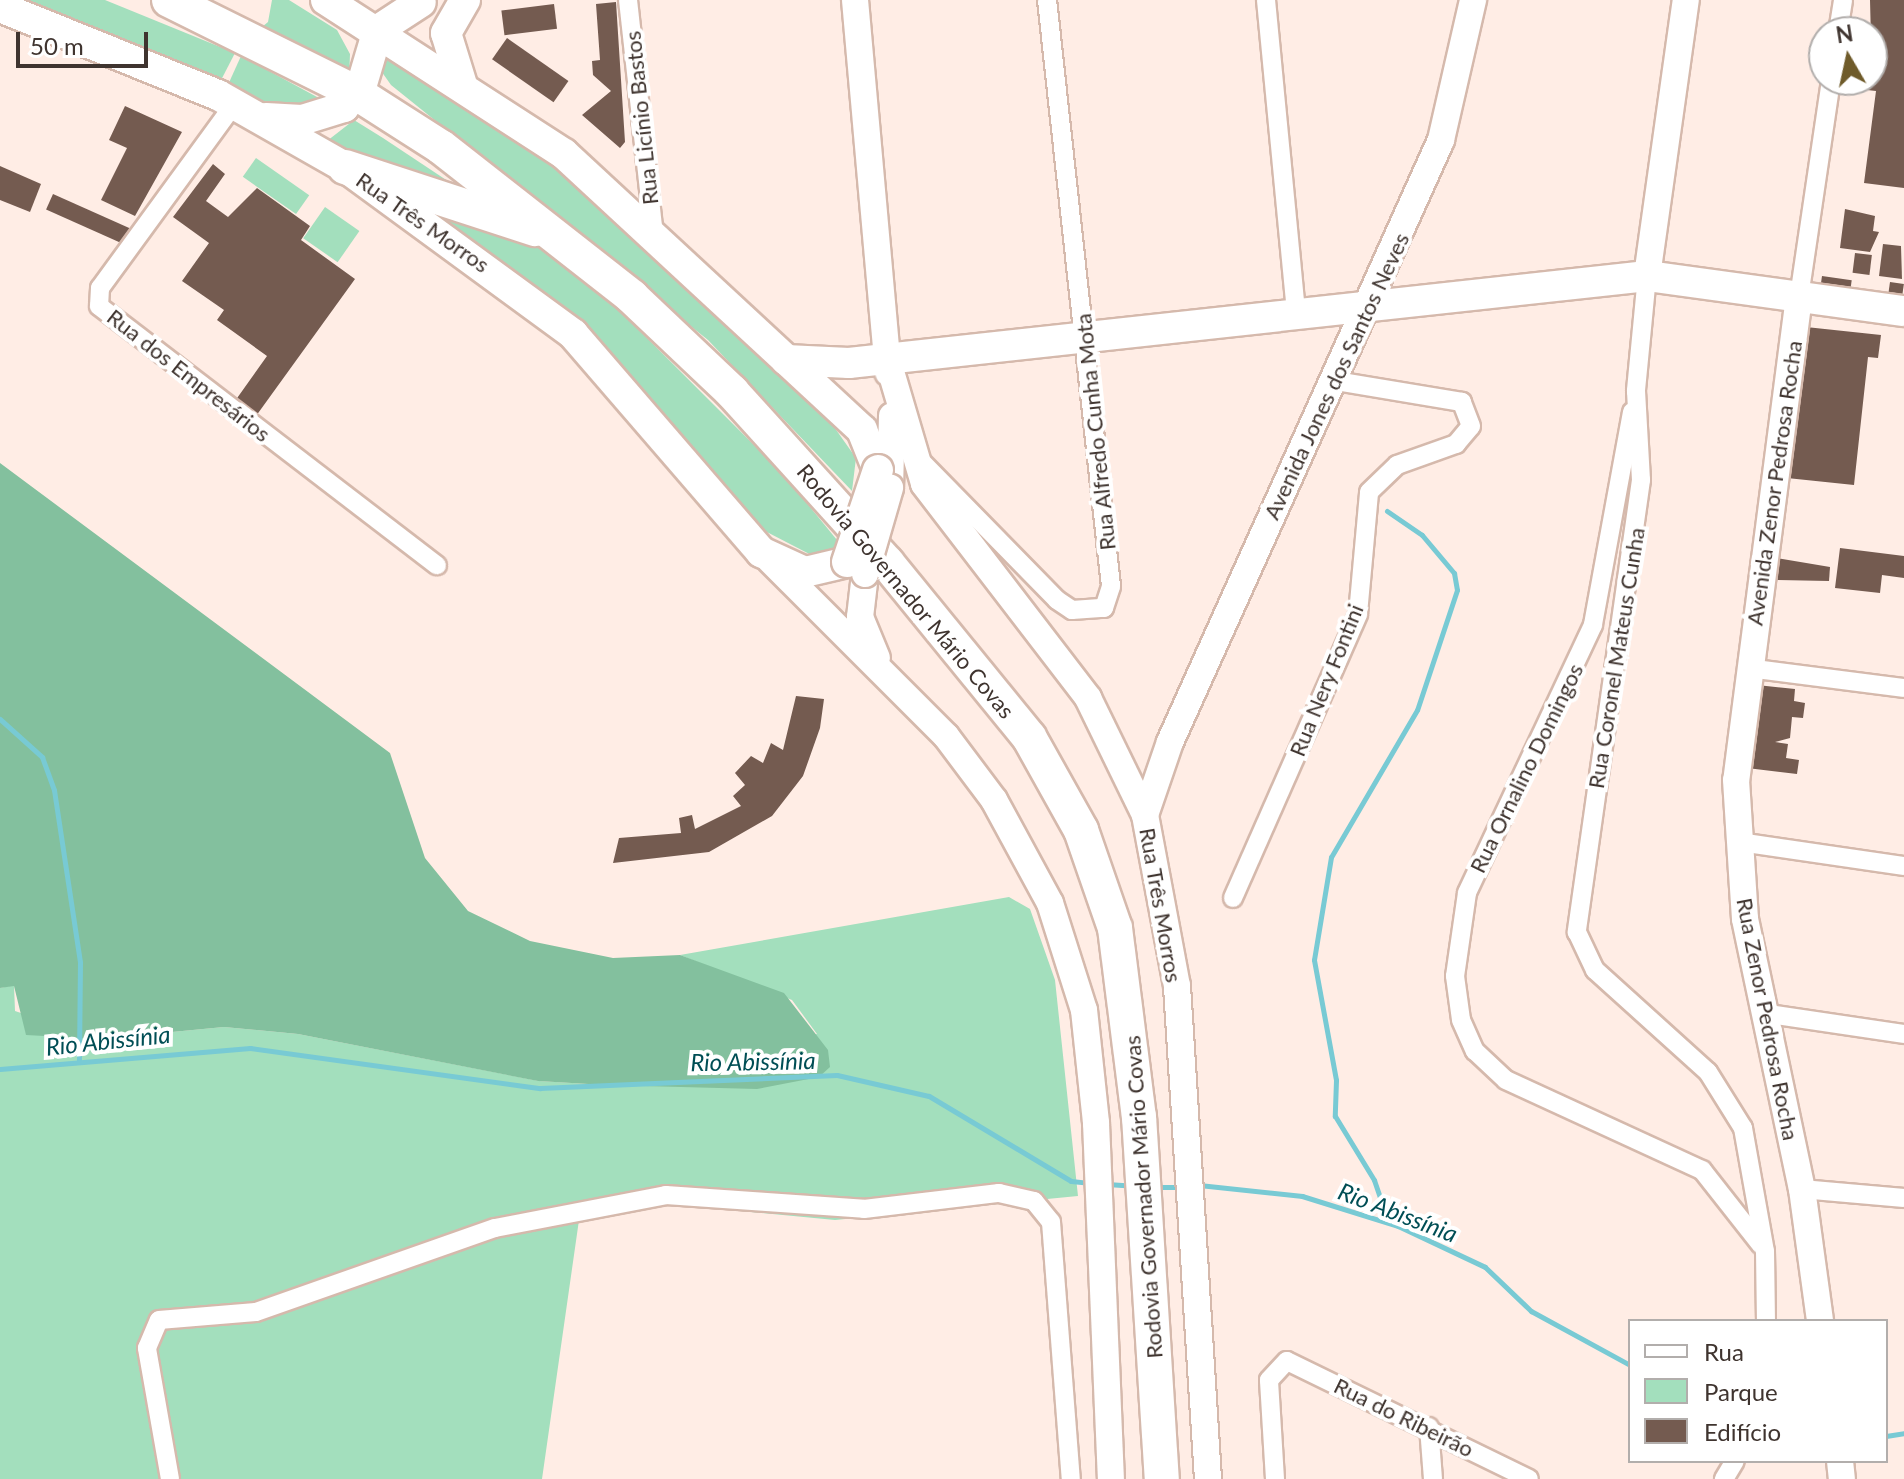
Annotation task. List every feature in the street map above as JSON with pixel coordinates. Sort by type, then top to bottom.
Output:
[{"type":"highway","name":"Rodovia Governador Mário Covas","points":[[169,0],[362,82],[441,147],[562,238],[732,392],[887,563],[1029,737],[1081,830],[1115,928],[1141,1155],[1162,1479]]},
{"type":"highway","points":[[345,167],[562,238]]},
{"type":"main road","points":[[462,85],[446,33],[465,0]]},
{"type":"main road","points":[[855,0],[887,358],[884,479],[856,568],[860,617],[886,676]]},
{"type":"main road","name":"Avenida Jones dos Santos Neves","points":[[1145,815],[1170,742],[1337,381],[1441,140],[1473,0]]},
{"type":"main road","name":"Rua Coronel Mateus Cunha","points":[[1647,276],[1686,0]]},
{"type":"main road","points":[[362,82],[339,3],[405,8],[462,85],[544,137],[862,430],[884,479]]},
{"type":"main road","name":"Rua Três Morros","points":[[0,7],[246,110],[345,167],[573,334],[761,552],[946,736],[994,800],[1050,903],[1084,1010],[1096,1123],[1111,1479]]},
{"type":"main road","points":[[246,110],[315,118],[362,82],[405,8]]},
{"type":"main road","points":[[786,360],[887,358],[1372,302],[1647,276],[1904,311]]},
{"type":"main road","name":"Avenida Zenor Pedrosa Rocha","points":[[1748,668],[1799,297]]},
{"type":"main road","name":"Rua Três Morros","points":[[887,358],[913,453],[941,512],[1054,650],[1122,758],[1145,815],[1169,920],[1186,1127],[1208,1479]]},
{"type":"main road","name":"Rua Três Morros","points":[[761,552],[805,572],[856,568]]},
{"type":"main road","name":"Rua Zenor Pedrosa Rocha","points":[[1748,668],[1736,780],[1739,842],[1762,1013],[1802,1189],[1820,1319]]},
{"type":"main road","points":[[1122,758],[1170,742]]},
{"type":"street","name":"Rua Licínio Bastos","points":[[628,0],[654,237]]},
{"type":"street","name":"Rua Alfredo Cunha Mota","points":[[913,453],[1057,600],[1072,610],[1104,608],[1111,586],[1086,334],[1047,0]]},
{"type":"street","points":[[1266,0],[1296,311]]},
{"type":"street","points":[[1799,297],[1829,96]]},
{"type":"street","name":"Rua dos Empresários","points":[[246,110],[100,288],[99,306],[437,565]]},
{"type":"street","name":"Rua Coronel Mateus Cunha","points":[[1647,276],[1636,391],[1641,480],[1577,932],[1595,970],[1727,1097],[1754,1169],[1765,1251]]},
{"type":"street","name":"Rua Nery Fontini","points":[[1233,898],[1358,614],[1369,492],[1397,465],[1456,444],[1471,426],[1462,402],[1337,381]]},
{"type":"street","name":"Rua Ornalino Domingos","points":[[1636,391],[1593,625],[1467,893],[1455,976],[1461,1020],[1475,1051],[1506,1080],[1702,1170],[1765,1251]]},
{"type":"street","points":[[1748,668],[1904,688]]},
{"type":"street","points":[[1739,842],[1904,866]]},
{"type":"street","points":[[1762,1013],[1904,1034]]},
{"type":"street","points":[[1802,1189],[1904,1198]]},
{"type":"street","points":[[170,1479],[147,1348],[159,1320],[293,1302],[495,1228],[571,1209],[681,1195],[886,1208],[999,1193],[1034,1201],[1051,1222],[1071,1479]]},
{"type":"street","points":[[1765,1251],[1766,1319]]},
{"type":"street","name":"Rua do Ribeirão","points":[[1275,1479],[1269,1380],[1278,1364],[1295,1363],[1529,1479]]},
{"type":"street","points":[[1429,1427],[1433,1479]]},
{"type":"green space","points":[[0,0],[105,0],[235,53],[219,84]]},
{"type":"green space","points":[[272,0],[289,0],[337,30],[350,54],[349,80],[256,32],[268,22]]},
{"type":"green space","points":[[385,45],[534,142],[827,417],[856,458],[852,491],[708,340],[391,85],[379,68]]},
{"type":"green space","points":[[241,56],[330,104],[282,112],[227,87]]},
{"type":"green space","points":[[354,120],[508,221],[380,173],[327,141]]},
{"type":"green space","points":[[256,158],[309,195],[296,214],[243,177]]},
{"type":"green space","points":[[392,188],[539,245],[608,299],[783,474],[837,540],[835,549],[819,559],[761,529]]},
{"type":"green space","points":[[325,207],[359,231],[338,262],[303,238]]},
{"type":"green space","points":[[0,463],[390,753],[425,858],[468,911],[530,941],[613,958],[680,955],[784,993],[828,1050],[830,1067],[819,1077],[757,1089],[605,1085],[538,1081],[298,1034],[224,1027],[99,1039],[26,1035],[14,986],[0,988]]},
{"type":"green space","points":[[1009,897],[1030,909],[1055,980],[1078,1196],[835,1220],[667,1204],[580,1213],[542,1479],[0,1479],[0,988],[14,985],[15,1011],[99,1039],[224,1027],[298,1034],[539,1081],[605,1085],[817,1034],[792,1000],[680,955]]},
{"type":"building","points":[[1870,0],[1904,0],[1904,188],[1864,183],[1875,96],[1888,96],[1888,16],[1870,16]]},
{"type":"building","points":[[616,2],[625,142],[620,148],[582,115],[611,91],[593,75],[592,61],[600,60],[596,4]]},
{"type":"building","points":[[554,4],[557,29],[504,35],[501,10]]},
{"type":"building","points":[[507,38],[568,81],[554,102],[492,59]]},
{"type":"building","points":[[125,106],[182,132],[135,216],[101,200],[127,148],[109,140]]},
{"type":"building","points":[[213,164],[225,174],[206,201],[228,217],[257,188],[310,226],[301,240],[355,279],[256,416],[235,401],[267,356],[217,320],[224,310],[182,281],[209,243],[173,217]]},
{"type":"building","points":[[0,166],[41,184],[30,212],[0,200]]},
{"type":"building","points":[[53,194],[130,228],[123,244],[46,210]]},
{"type":"building","points":[[1845,209],[1875,216],[1873,231],[1879,232],[1870,252],[1840,248]]},
{"type":"building","points":[[1883,244],[1901,246],[1902,279],[1879,276]]},
{"type":"building","points":[[1855,253],[1872,255],[1869,275],[1853,273]]},
{"type":"building","points":[[1822,276],[1852,280],[1850,294],[1820,290]]},
{"type":"building","points":[[1890,282],[1904,284],[1902,297],[1888,295]]},
{"type":"building","points":[[1806,327],[1881,335],[1878,358],[1868,357],[1854,485],[1787,478]]},
{"type":"building","points":[[1840,548],[1904,556],[1904,578],[1882,575],[1880,593],[1835,588]]},
{"type":"building","points":[[1777,558],[1830,567],[1829,581],[1775,580]]},
{"type":"building","points":[[1757,685],[1795,689],[1794,701],[1805,703],[1803,718],[1792,717],[1790,738],[1775,742],[1788,744],[1786,758],[1799,760],[1797,774],[1747,768]]},
{"type":"building","points":[[796,696],[824,699],[820,728],[803,776],[772,816],[709,852],[613,863],[619,838],[681,833],[679,818],[692,815],[695,829],[741,806],[733,796],[745,785],[735,773],[751,756],[763,763],[771,743],[783,750]]},
{"type":"waterway","points":[[1387,511],[1422,535],[1454,573],[1457,590],[1417,710],[1331,857],[1314,960],[1336,1080],[1335,1116],[1374,1180],[1388,1221]]},
{"type":"waterway","points":[[0,719],[42,757],[54,790],[80,962],[79,1062]]},
{"type":"waterway","name":"Rio Abissínia","points":[[0,1069],[250,1048],[540,1088],[837,1075],[929,1096],[1071,1181],[1089,1183]]},
{"type":"waterway","name":"Rio Abissínia","points":[[1107,1184],[1133,1186]]},
{"type":"waterway","name":"Rio Abissínia","points":[[1199,1185],[1302,1196],[1398,1226],[1485,1267],[1531,1311],[1628,1364]]},
{"type":"waterway","points":[[1155,1187],[1181,1187]]},
{"type":"waterway","name":"Rio Abissínia","points":[[1888,1436],[1904,1433]]}]
